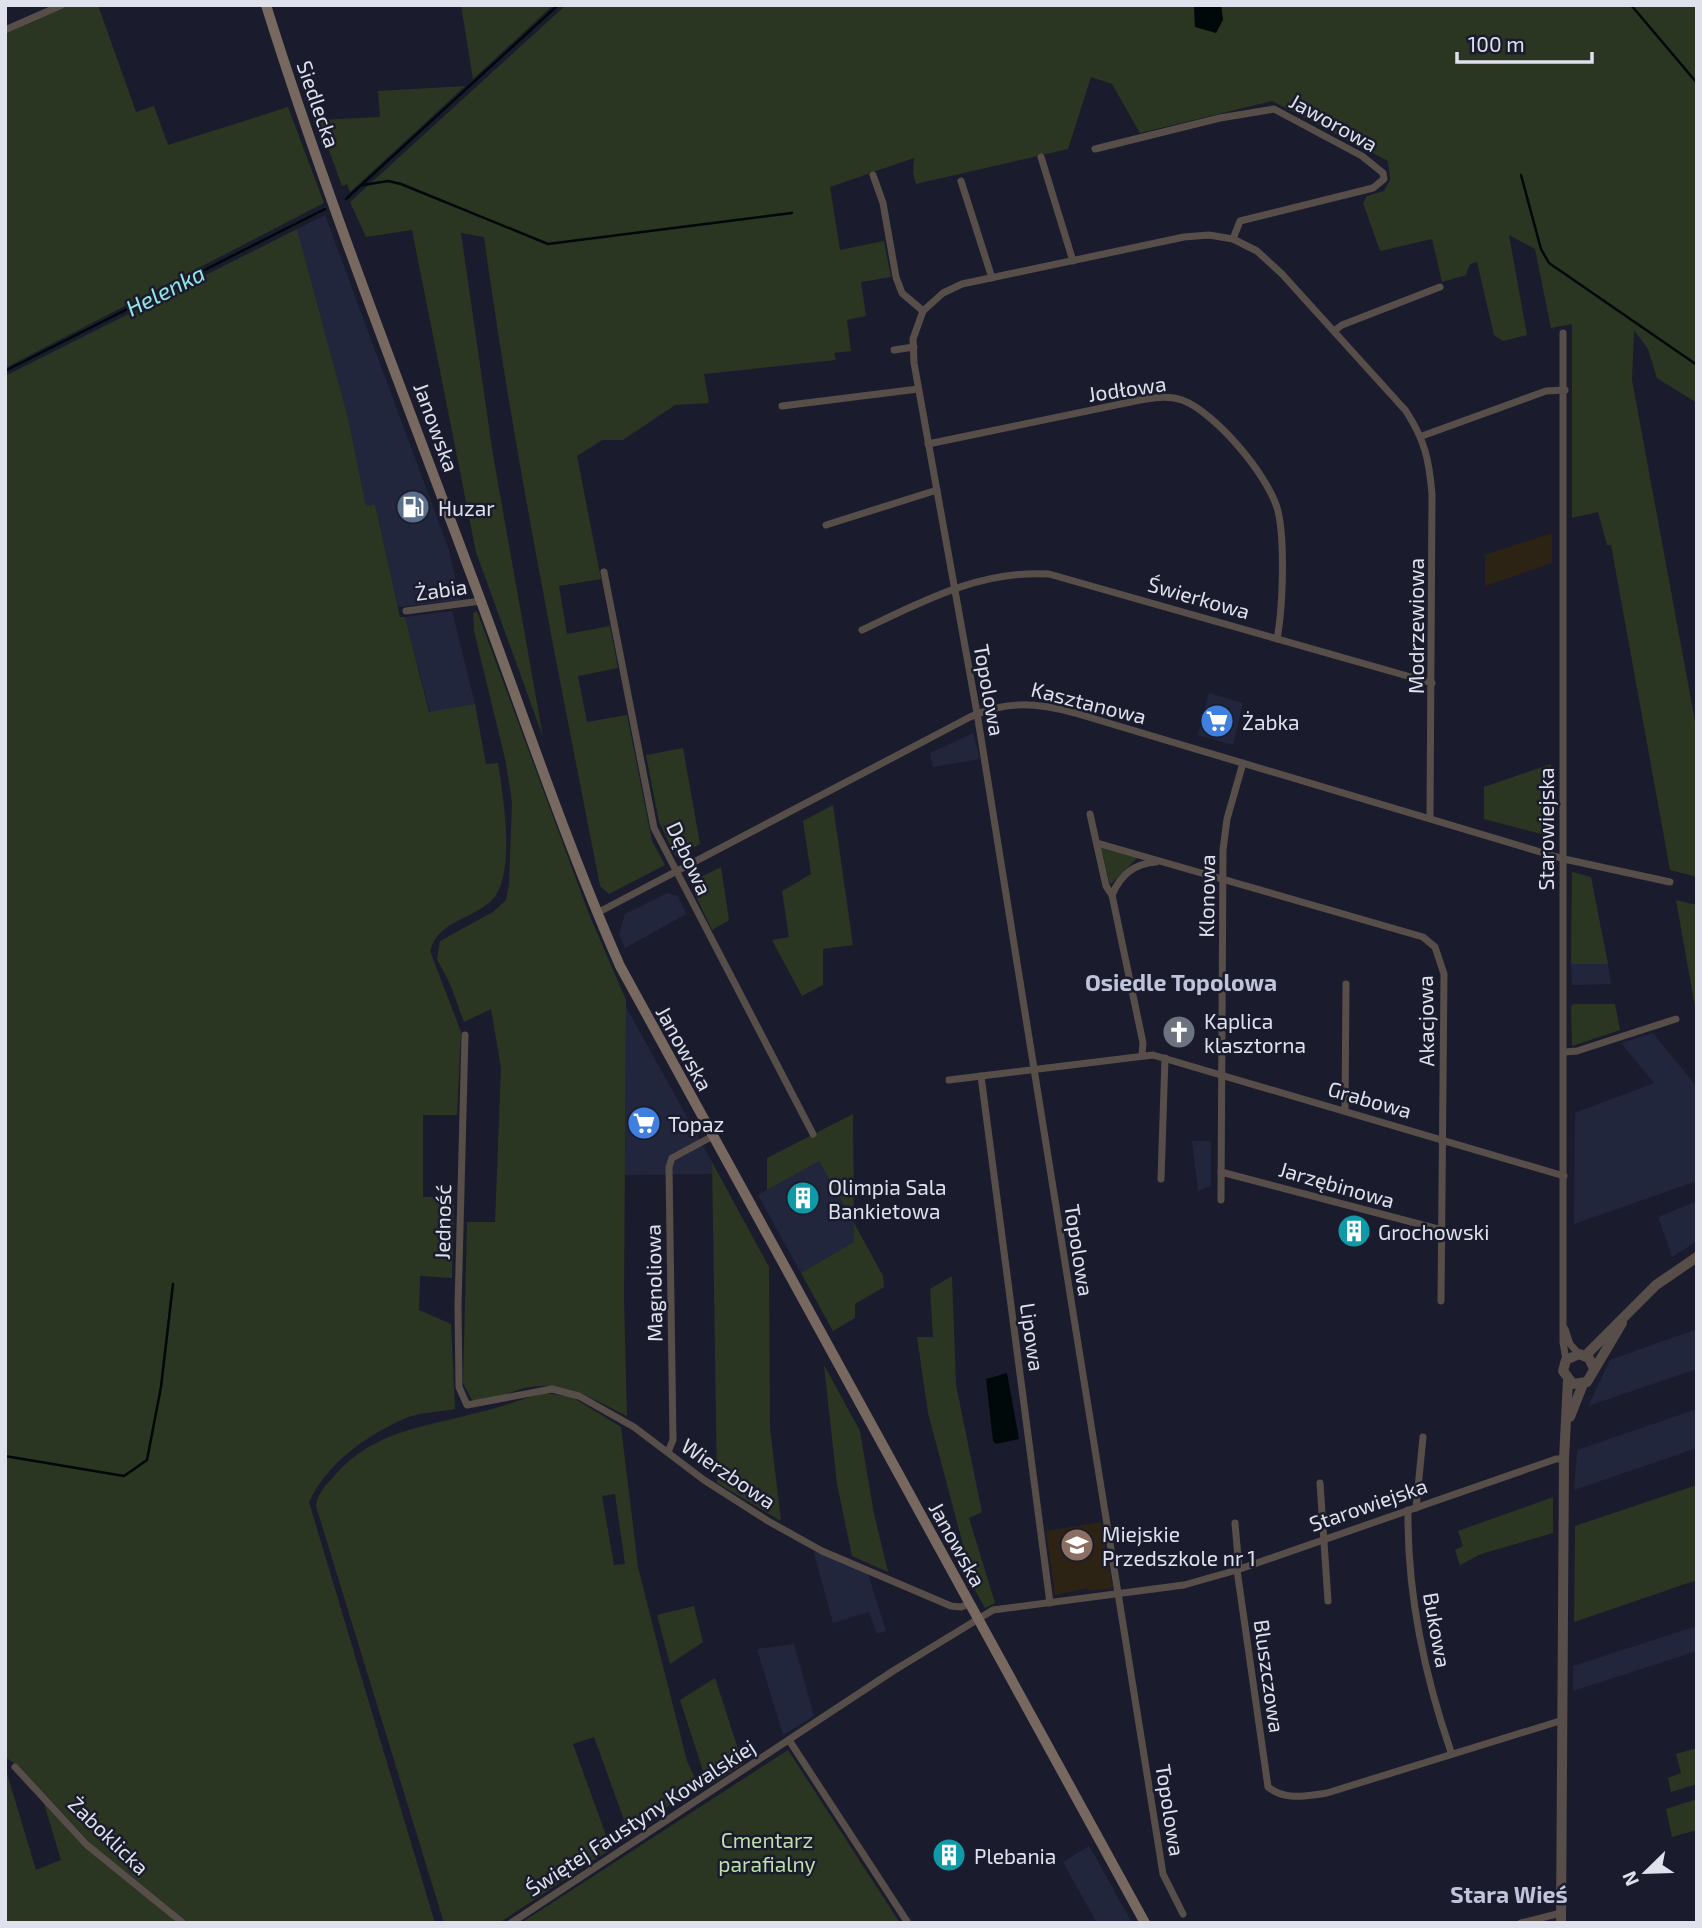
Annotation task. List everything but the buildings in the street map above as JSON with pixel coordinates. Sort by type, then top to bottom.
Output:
[{"type":"main road","name":"Siedlecka","points":[[266,5],[292,89],[339,215]]},
{"type":"main road","name":"Janowska","points":[[339,215],[597,913],[632,991],[1145,1923]]},
{"type":"street","points":[[5,30],[62,5]]},
{"type":"street","name":"Jaworowa","points":[[1095,149],[1230,116],[1274,109],[1363,156],[1383,173],[1384,179],[1373,188],[1240,221],[1233,239]]},
{"type":"street","points":[[1041,157],[1073,261]]},
{"type":"street","points":[[873,175],[883,203],[896,277],[902,293],[923,311]]},
{"type":"street","points":[[961,181],[992,278]]},
{"type":"street","name":"Modrzewiowa","points":[[923,311],[948,291],[992,278],[1184,237],[1233,239],[1257,251],[1282,274],[1400,404],[1422,436],[1429,462],[1432,494],[1430,817]]},
{"type":"street","points":[[1334,331],[1342,325],[1440,287]]},
{"type":"street","name":"Topolowa","points":[[923,311],[914,347],[918,388],[977,713],[1163,1874],[1183,1914]]},
{"type":"street","name":"Starowiejska","points":[[1563,333],[1566,1360]]},
{"type":"street","points":[[894,349],[914,347]]},
{"type":"street","points":[[782,406],[918,388]]},
{"type":"street","points":[[1422,436],[1546,391],[1564,390]]},
{"type":"street","name":"Jodłowa","points":[[928,444],[1165,396],[1199,408],[1258,472],[1277,508],[1281,528],[1277,639]]},
{"type":"street","points":[[826,525],[937,490]]},
{"type":"street","name":"Dębowa","points":[[604,572],[654,828],[813,1134]]},
{"type":"street","name":"Świerkowa","points":[[953,588],[994,576],[1023,572],[1049,573],[1432,683]]},
{"type":"street","points":[[862,630],[953,588]]},
{"type":"street","name":"Żabia","points":[[406,611],[481,601]]},
{"type":"street","name":"Kasztanowa","points":[[597,913],[977,713],[1009,704],[1046,705],[1564,859],[1670,882]]},
{"type":"street","name":"Klonowa","points":[[1222,1200],[1223,879],[1227,818],[1243,763]]},
{"type":"street","points":[[1090,814],[1105,886],[1112,895],[1143,1043],[1142,1054]]},
{"type":"street","name":"Akacjowa","points":[[1097,843],[1423,937],[1434,947],[1444,974],[1441,1301]]},
{"type":"street","points":[[1112,895],[1126,872],[1142,863],[1160,861]]},
{"type":"street","points":[[1345,1110],[1346,984]]},
{"type":"street","points":[[1564,1052],[1577,1051],[1676,1019]]},
{"type":"street","name":"Jedność","points":[[464,1035],[459,1387],[461,1396],[470,1407]]},
{"type":"street","name":"Grabowa","points":[[949,1080],[1142,1054],[1222,1074],[1564,1176]]},
{"type":"street","points":[[1161,1180],[1165,1058]]},
{"type":"street","name":"Lipowa","points":[[981,1076],[1050,1603]]},
{"type":"street","name":"Magnoliowa","points":[[668,1452],[673,1440],[668,1167],[673,1158],[712,1137]]},
{"type":"street","name":"Jarzębinowa","points":[[1222,1172],[1442,1230]]},
{"type":"street","points":[[1521,1923],[1561,1918],[1564,1459],[1568,1380],[1563,1371],[1566,1360],[1582,1355],[1622,1323],[1656,1285],[1697,1257]]},
{"type":"street","points":[[1566,1431],[1583,1384],[1590,1378],[1622,1323]]},
{"type":"street","name":"Starowiejska","points":[[1564,1325],[1570,1344],[1582,1355]]},
{"type":"street","points":[[1582,1355],[1594,1369]]},
{"type":"street","points":[[1568,1380],[1583,1384]]},
{"type":"street","name":"Wierzbowa","points":[[470,1407],[535,1391],[563,1391],[623,1420],[768,1521],[822,1550],[951,1606],[969,1604]]},
{"type":"street","name":"Bukowa","points":[[1423,1437],[1412,1509],[1409,1559],[1424,1662],[1431,1693],[1451,1752]]},
{"type":"street","name":"Starowiejska","points":[[1050,1603],[1184,1584],[1238,1570],[1557,1459],[1564,1459]]},
{"type":"street","points":[[1320,1483],[1328,1601]]},
{"type":"street","name":"Bluszczowa","points":[[1235,1523],[1238,1570],[1268,1787],[1287,1796],[1327,1793],[1451,1752]]},
{"type":"street","name":"Świętej Faustyny Kowalskiej","points":[[510,1923],[977,1618],[993,1610],[1050,1603]]},
{"type":"street","points":[[1451,1752],[1563,1720]]},
{"type":"street","points":[[789,1740],[908,1923]]},
{"type":"street","name":"Żaboklicka","points":[[15,1767],[87,1845],[183,1923]]},
{"type":"shaded area","points":[[1194,5],[1221,5],[1223,20],[1216,33],[1195,27]]},
{"type":"shaded area","points":[[325,215],[449,550],[460,600],[398,607],[375,504],[366,506],[348,418],[297,229]]},
{"type":"shaded area","points":[[1552,533],[1552,563],[1485,586],[1485,555]]},
{"type":"shaded area","points":[[452,611],[475,704],[430,713],[405,617]]},
{"type":"shaded area","points":[[1209,693],[1243,703],[1233,745],[1198,735]]},
{"type":"shaded area","points":[[973,733],[980,759],[933,767],[930,753]]},
{"type":"shaded area","points":[[667,893],[678,896],[686,914],[625,948],[619,934],[625,914]]},
{"type":"shaded area","points":[[1571,964],[1608,964],[1611,984],[1572,985]]},
{"type":"shaded area","points":[[626,1007],[712,1162],[712,1174],[625,1175]]},
{"type":"shaded area","points":[[1653,1033],[1697,1087],[1697,1181],[1574,1224],[1575,1113],[1654,1083],[1621,1043]]},
{"type":"shaded area","points":[[1192,1141],[1211,1141],[1211,1186],[1198,1191]]},
{"type":"shaded area","points":[[819,1160],[854,1223],[855,1242],[801,1273],[758,1195]]},
{"type":"shaded area","points":[[1697,1201],[1697,1241],[1672,1257],[1658,1217]]},
{"type":"shaded area","points":[[1697,1329],[1697,1369],[1588,1406],[1610,1360]]},
{"type":"shaded area","points":[[1007,1373],[1019,1439],[996,1444],[993,1441],[986,1379]]},
{"type":"shaded area","points":[[1697,1409],[1697,1448],[1574,1490],[1577,1450]]},
{"type":"shaded area","name":"Miejskie Przedszkole nr 1","points":[[1101,1522],[1113,1588],[1089,1591],[1088,1588],[1055,1595],[1046,1531]]},
{"type":"shaded area","points":[[817,1551],[868,1574],[886,1631],[877,1634],[869,1612],[833,1623],[814,1553]]},
{"type":"shaded area","points":[[1697,1626],[1697,1651],[1573,1691],[1573,1666]]},
{"type":"shaded area","points":[[794,1644],[814,1716],[783,1735],[757,1649]]},
{"type":"shaded area","points":[[1089,1846],[1132,1923],[1097,1923],[1063,1862]]},
{"type":"green space","points":[[70,5],[98,5],[136,112],[154,106],[168,145],[288,107],[324,203],[5,368],[5,34]]},
{"type":"green space","points":[[461,5],[553,5],[473,79]]},
{"type":"green space","points":[[566,5],[1194,5],[1195,27],[1223,20],[1221,5],[1697,5],[1697,403],[1657,378],[1648,349],[1634,330],[1632,380],[1697,732],[1697,877],[1670,870],[1611,545],[1607,545],[1598,512],[1572,518],[1572,324],[1551,328],[1535,249],[1509,235],[1527,335],[1503,341],[1494,335],[1477,262],[1470,264],[1466,275],[1442,282],[1432,239],[1380,251],[1363,203],[1367,196],[1384,191],[1390,180],[1388,161],[1272,101],[1140,133],[1112,84],[1091,77],[1068,149],[916,184],[913,173],[914,158],[830,187],[840,250],[884,241],[891,277],[861,282],[866,316],[847,320],[851,351],[834,353],[836,360],[704,374],[709,403],[675,405],[623,440],[602,440],[577,456],[601,579],[559,586],[567,634],[610,626],[618,668],[578,676],[587,722],[627,715],[652,841],[665,865],[609,894],[600,886],[553,643],[509,400],[484,237],[461,233],[493,455],[543,737],[476,552],[412,230],[366,237],[350,202]]},
{"type":"green space","points":[[465,86],[350,192],[347,184],[342,186],[318,120],[380,117],[378,91]]},
{"type":"green space","points":[[297,229],[348,418],[366,506],[375,504],[400,617],[405,617],[429,712],[475,704],[486,764],[498,763],[505,814],[506,855],[499,889],[483,907],[440,933],[430,951],[461,1032],[457,1115],[423,1115],[423,1197],[454,1197],[452,1278],[420,1276],[419,1310],[451,1324],[455,1409],[406,1418],[377,1433],[338,1462],[309,1502],[435,1923],[189,1923],[93,1846],[20,1767],[5,1757],[5,376]]},
{"type":"green space","points":[[477,611],[589,914],[626,1000],[624,1299],[627,1416],[580,1394],[556,1387],[523,1388],[494,1399],[472,1400],[463,1383],[467,1222],[495,1222],[501,1068],[491,1009],[464,1022],[450,984],[437,959],[440,941],[493,912],[506,900],[512,802],[506,763],[474,631],[473,613]]},
{"type":"green space","points":[[683,748],[700,844],[676,857],[659,822],[646,755]]},
{"type":"green space","points":[[1551,764],[1552,831],[1549,836],[1484,819],[1484,787]]},
{"type":"green space","points":[[833,805],[853,945],[823,949],[823,985],[802,996],[772,940],[789,937],[782,891],[811,874],[803,821]]},
{"type":"green space","points":[[1101,848],[1137,858],[1110,885]]},
{"type":"green space","points":[[721,867],[729,920],[712,930],[693,890],[697,879]]},
{"type":"green space","points":[[1572,872],[1591,877],[1608,964],[1571,964]]},
{"type":"green space","points":[[1676,900],[1697,905],[1695,1007]]},
{"type":"green space","points":[[1615,1004],[1620,1030],[1572,1046],[1571,1006]]},
{"type":"green space","points":[[853,1114],[854,1223],[819,1161],[767,1190],[767,1158]]},
{"type":"green space","points":[[712,1162],[769,1267],[770,1428],[781,1521],[717,1483]]},
{"type":"green space","points":[[854,1223],[883,1276],[884,1287],[855,1304],[855,1318],[833,1331],[801,1273],[854,1242]]},
{"type":"green space","points":[[952,1276],[956,1385],[982,1512],[969,1518],[995,1603],[985,1608],[975,1590],[928,1413],[917,1337],[933,1337],[930,1289]]},
{"type":"green space","points":[[824,1365],[860,1431],[874,1514],[888,1572],[852,1556],[837,1484]]},
{"type":"green space","points":[[544,1393],[572,1397],[621,1427],[638,1567],[687,1761],[699,1787],[628,1831],[594,1737],[573,1744],[611,1849],[499,1923],[444,1923],[316,1506],[326,1486],[350,1460],[383,1440],[419,1427]],"holes":[[[615,1494],[625,1564],[614,1565],[602,1496]]]},
{"type":"green space","points":[[1697,1485],[1697,1580],[1574,1622],[1575,1526]]},
{"type":"green space","points":[[1553,1497],[1553,1533],[1481,1554],[1460,1565],[1455,1550],[1463,1546],[1458,1531]]},
{"type":"green space","points":[[694,1606],[703,1642],[670,1664],[657,1615]]},
{"type":"green space","points":[[715,1678],[743,1764],[712,1784],[707,1783],[680,1700]]},
{"type":"green space","points":[[1697,1748],[1697,1784],[1671,1792],[1668,1778],[1681,1773],[1676,1754]]},
{"type":"green space","name":"Cmentarz parafialny","points":[[788,1750],[900,1923],[521,1923]]},
{"type":"green space","points":[[5,1767],[36,1870],[61,1860],[43,1800],[87,1847],[177,1923],[5,1923]]},
{"type":"green space","points":[[1697,1799],[1697,1830],[1672,1837],[1666,1809]]},
{"type":"waterway","name":"Helenka","points":[[346,199],[558,5]]},
{"type":"waterway","name":"Helenka","points":[[1631,5],[1697,83]]},
{"type":"waterway","points":[[1521,175],[1541,249],[1549,263],[1697,365]]},
{"type":"waterway","points":[[363,185],[388,181],[401,184],[548,244],[792,213]]},
{"type":"waterway","name":"Helenka","points":[[5,371],[325,209]]},
{"type":"waterway","points":[[5,1456],[124,1476],[147,1460],[161,1387],[173,1284]]},
{"type":"place","name":"Huzar","points":[[413,507]]},
{"type":"place","name":"Żabka","points":[[1217,721]]},
{"type":"place","name":"Kaplica klasztorna","points":[[1179,1032]]},
{"type":"place","name":"Topaz","points":[[644,1123]]},
{"type":"place","name":"Olimpia Sala Bankietowa","points":[[803,1198]]},
{"type":"place","name":"Grochowski","points":[[1354,1231]]},
{"type":"place","name":"Miejskie Przedszkole nr 1","points":[[1077,1545]]},
{"type":"place","name":"Plebania","points":[[949,1855]]},
{"type":"district","name":"Osiedle Topolowa","points":[[1181,982]]},
{"type":"district","name":"Stara Wieś","points":[[1509,1894]]}]
